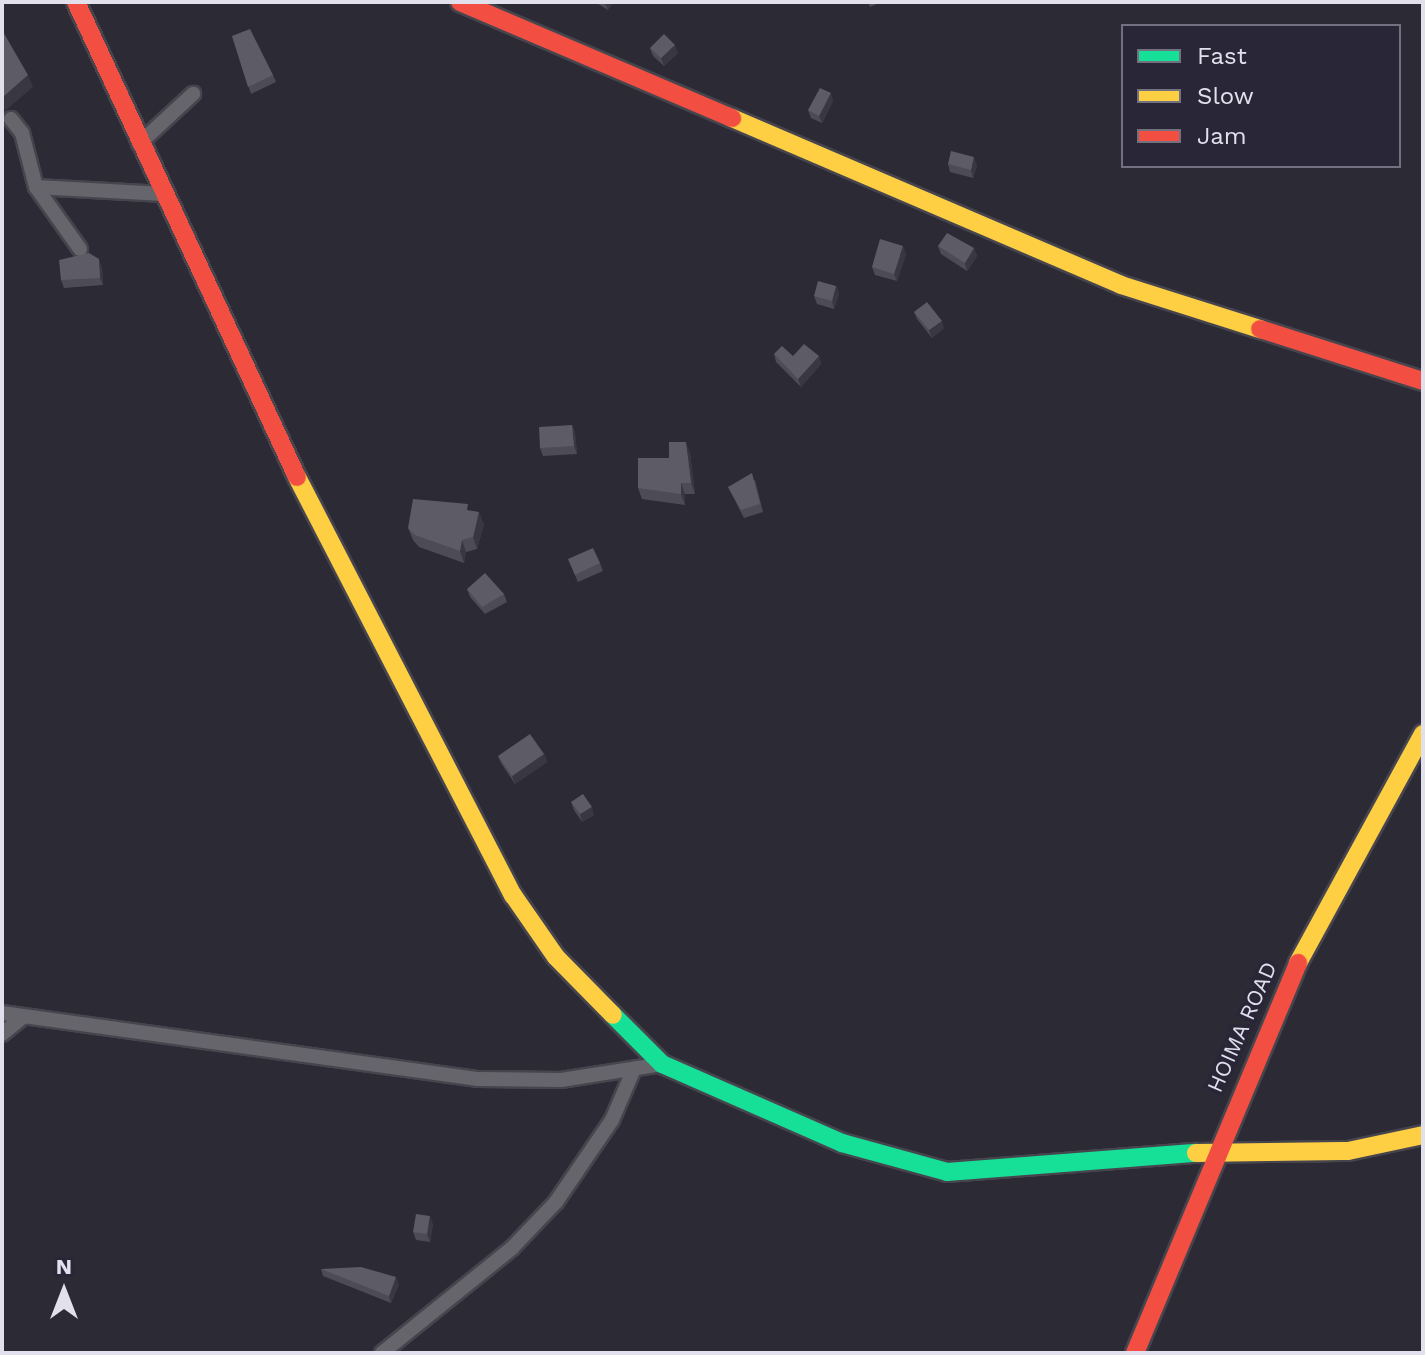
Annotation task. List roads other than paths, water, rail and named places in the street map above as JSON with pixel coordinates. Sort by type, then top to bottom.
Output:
[{"type":"street","points":[[76,2],[139,144],[315,516],[513,895],[556,957],[662,1064],[842,1143],[947,1172],[1213,1152],[1348,1151],[1423,1135]]},
{"type":"street","points":[[460,2],[1121,285],[1423,381]]},
{"type":"street","points":[[139,144],[193,94]]},
{"type":"street","points":[[11,119],[22,133],[36,187],[80,249]]},
{"type":"street","points":[[36,187],[164,194]]},
{"type":"street","name":"HOIMA ROAD","points":[[1135,1353],[1213,1152],[1320,916],[1423,734]]},
{"type":"street","points":[[2,1013],[478,1079],[561,1080],[662,1064]]},
{"type":"street","points":[[2,1034],[24,1016]]},
{"type":"street","points":[[382,1353],[512,1248],[556,1202],[612,1120],[634,1069]]}]
